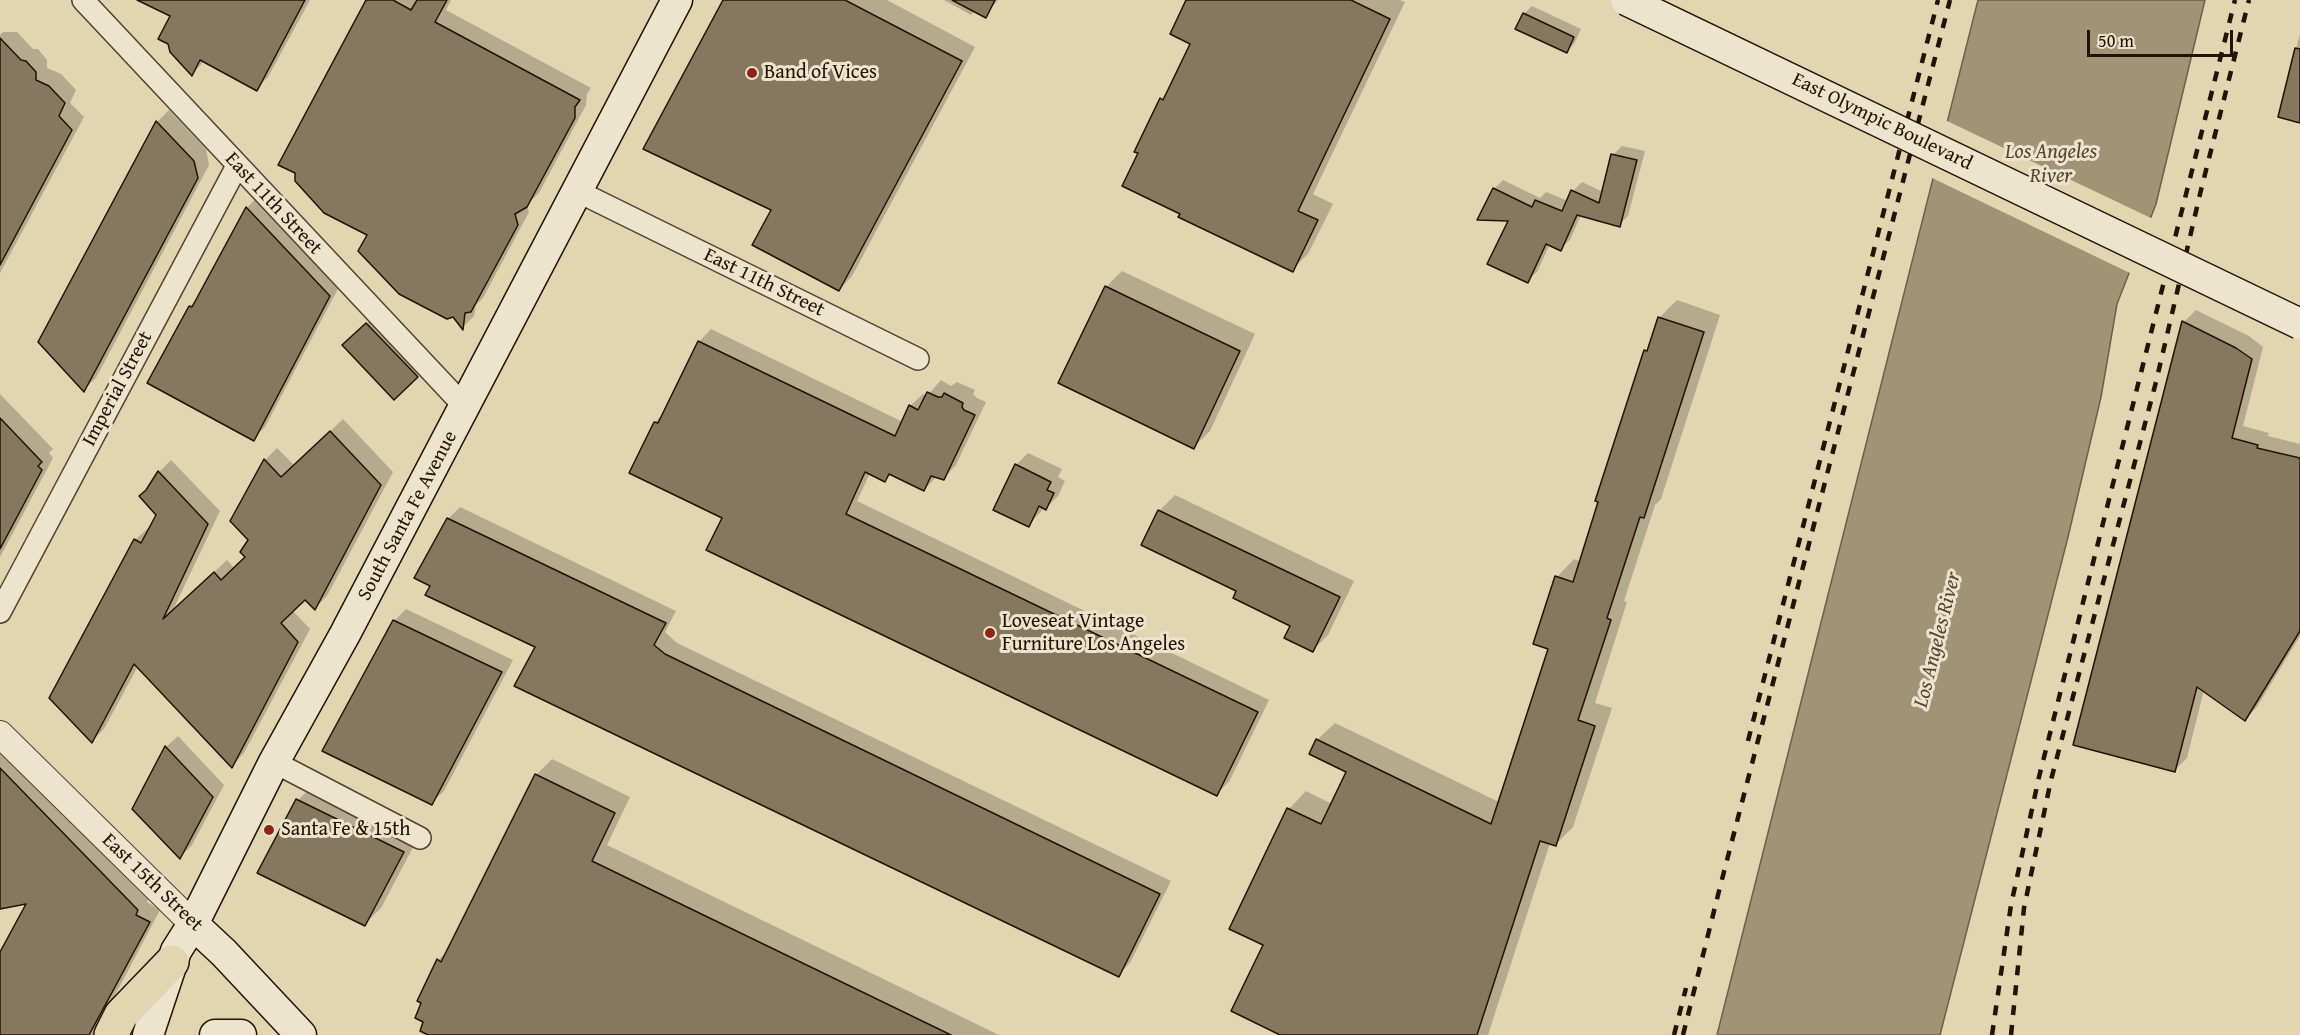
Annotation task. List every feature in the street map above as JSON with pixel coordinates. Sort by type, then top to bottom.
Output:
[{"type":"main road","name":"South Santa Fe Avenue","points":[[148,1035],[176,951],[193,924],[274,762],[351,624],[677,0]]},
{"type":"main road","name":"East Olympic Boulevard","points":[[1626,0],[2300,324]]},
{"type":"main road","name":"East 15th Street","points":[[193,924],[232,961],[302,1035]]},
{"type":"main road","points":[[111,1035],[122,1015],[172,962]]},
{"type":"main road","points":[[215,1035],[234,1033],[241,1035]]},
{"type":"street","name":"East 11th Street","points":[[83,0],[465,407]]},
{"type":"street","name":"Imperial Street","points":[[0,612],[237,166]]},
{"type":"street","name":"East 11th Street","points":[[577,191],[918,359]]},
{"type":"street","name":"East 15th Street","points":[[0,734],[193,924]]},
{"type":"street","points":[[274,762],[420,838]]},
{"type":"water","name":"Los Angeles River","points":[[1978,0],[2205,0],[2156,204],[2117,304],[2101,397],[2068,537],[1940,1035],[1717,1035]]},
{"type":"pier","points":[[1945,120],[2153,219],[2132,274],[1930,177]]},
{"type":"building","points":[[137,0],[305,0],[257,91],[200,60],[192,76],[170,52],[168,44],[158,39],[170,16]]},
{"type":"building","points":[[366,0],[393,0],[411,10],[417,0],[447,0],[435,22],[580,100],[575,107],[575,118],[527,207],[515,214],[518,225],[471,312],[465,313],[463,330],[453,317],[447,319],[399,294],[358,251],[367,235],[324,213],[295,181],[295,173],[278,165]]},
{"type":"building","points":[[723,0],[845,0],[962,61],[839,291],[752,245],[771,210],[643,149]]},
{"type":"building","points":[[952,0],[995,0],[986,18]]},
{"type":"building","points":[[1186,0],[1351,0],[1390,19],[1298,211],[1318,220],[1293,272],[1178,217],[1180,214],[1122,186],[1138,153],[1134,152],[1160,98],[1163,100],[1190,44],[1170,34]]},
{"type":"building","points":[[1523,13],[1574,37],[1567,53],[1515,29]]},
{"type":"building","points":[[0,38],[36,72],[36,80],[49,86],[65,103],[59,116],[72,130],[0,265]]},
{"type":"building","points":[[2295,48],[2300,49],[2300,123],[2278,117]]},
{"type":"building","points":[[156,121],[194,161],[198,178],[84,392],[38,342]]},
{"type":"building","points":[[1611,154],[1637,160],[1620,227],[1577,215],[1561,251],[1546,244],[1528,283],[1487,264],[1508,221],[1477,220],[1493,188],[1532,207],[1535,200],[1562,211],[1571,190],[1599,203]]},
{"type":"building","points":[[246,207],[330,296],[254,441],[147,383],[189,306],[192,307]]},
{"type":"building","points":[[1105,286],[1240,351],[1194,449],[1058,383]]},
{"type":"building","points":[[1658,317],[1704,332],[1644,518],[1640,517],[1607,618],[1611,620],[1578,720],[1595,726],[1556,846],[1540,841],[1477,1035],[1280,1035],[1231,1011],[1263,945],[1229,929],[1287,808],[1321,824],[1346,772],[1309,754],[1316,739],[1491,824],[1548,649],[1533,644],[1555,576],[1573,582],[1598,502],[1595,501],[1644,350],[1647,351]]},
{"type":"building","points":[[2182,321],[2236,348],[2252,359],[2232,438],[2258,445],[2257,448],[2300,458],[2300,631],[2245,721],[2197,687],[2175,772],[2073,745]]},
{"type":"building","points":[[366,323],[418,377],[394,400],[342,345]]},
{"type":"building","points":[[698,341],[895,436],[909,405],[918,410],[927,392],[938,397],[942,397],[944,393],[963,403],[964,410],[975,415],[944,480],[931,476],[924,491],[889,474],[885,482],[865,472],[846,514],[1258,712],[1217,796],[706,550],[722,518],[629,473],[654,422],[658,423]]},
{"type":"building","points":[[0,418],[42,462],[38,466],[42,470],[0,549]]},
{"type":"building","points":[[330,431],[381,485],[315,610],[305,600],[281,623],[298,642],[232,768],[134,664],[92,743],[49,698],[134,539],[141,543],[156,515],[139,496],[146,490],[158,471],[208,524],[163,619],[214,572],[221,580],[245,557],[240,552],[248,540],[230,521],[264,459],[281,477]]},
{"type":"building","points":[[1015,464],[1051,482],[1047,490],[1054,493],[1046,510],[1039,506],[1029,527],[993,510]]},
{"type":"building","points":[[1158,510],[1340,597],[1313,652],[1284,638],[1290,626],[1233,598],[1236,591],[1141,545]]},
{"type":"building","points":[[447,518],[666,623],[654,645],[665,654],[1160,894],[1119,977],[514,686],[535,647],[425,595],[430,586],[414,578]]},
{"type":"building","points":[[393,620],[502,672],[432,805],[322,751]]},
{"type":"building","points":[[165,746],[213,797],[180,859],[132,809]]},
{"type":"building","points":[[0,768],[138,910],[136,915],[150,922],[89,1035],[0,1035],[0,952],[26,904],[0,909]]},
{"type":"building","points":[[535,774],[615,813],[592,861],[951,1035],[428,1035],[420,1031],[423,1022],[415,1018],[421,1003],[417,1001],[437,959],[441,962]]},
{"type":"building","points":[[296,799],[404,852],[365,926],[257,873]]},
{"type":"railway","points":[[1748,741],[1938,0]]},
{"type":"railway","points":[[1683,1035],[1950,0]]},
{"type":"railway","points":[[1992,1035],[2011,905],[2039,777],[2235,0]]},
{"type":"railway","points":[[2011,1035],[2024,908],[2051,780],[2156,382],[2249,0]]},
{"type":"railway","points":[[1674,1035],[1686,988]]},
{"type":"place","name":"Band of Vices","points":[[752,73]]},
{"type":"place","name":"Loveseat Vintage Furniture Los Angeles","points":[[990,633]]},
{"type":"place","name":"Santa Fe & 15th","points":[[269,830]]}]
